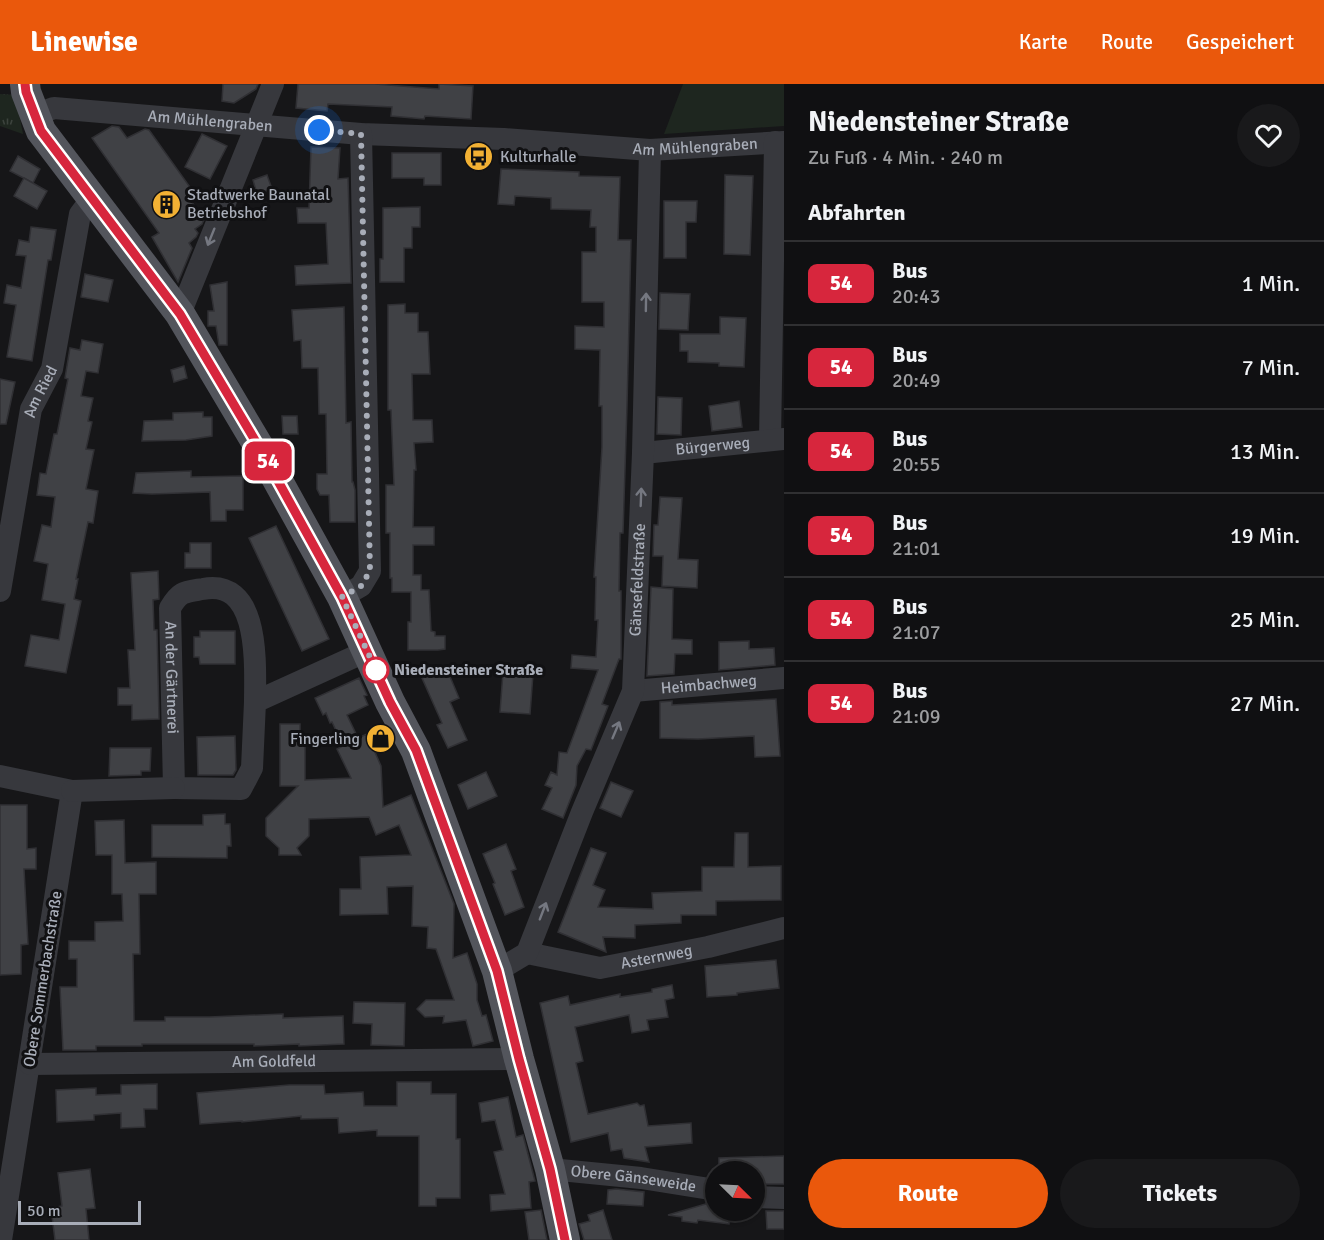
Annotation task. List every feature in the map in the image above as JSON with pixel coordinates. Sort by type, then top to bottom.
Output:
[{"type":"main road","points":[[29,97],[41,131],[180,314],[262,452],[342,597],[416,750],[497,971],[550,1169],[565,1240]]},
{"type":"street","points":[[180,314],[273,84]]},
{"type":"street","name":"Am Mühlengraben","points":[[29,97],[54,108],[361,134],[504,139],[650,150],[780,142]]},
{"type":"street","points":[[342,597],[361,586],[370,571],[361,134]]},
{"type":"street","points":[[777,440],[780,142]]},
{"type":"street","name":"Gänsefeldstraße","points":[[527,953],[582,812],[633,691],[643,453],[650,150]]},
{"type":"street","name":"Am Ried","points":[[0,591],[30,409],[52,369],[80,214],[92,198]]},
{"type":"street","name":"Bürgerweg","points":[[643,453],[777,440]]},
{"type":"street","name":"An der Gärtnerei","points":[[72,791],[241,789],[252,768],[255,702],[254,646],[251,624],[240,600],[226,590],[211,587],[189,591],[177,596],[170,609],[174,788]]},
{"type":"street","points":[[255,702],[367,651]]},
{"type":"street","name":"Heimbachweg","points":[[633,691],[784,678]]},
{"type":"street","points":[[0,777],[72,791]]},
{"type":"street","name":"Obere Sommerbachstraße","points":[[1,1240],[5,1182],[30,1064],[72,791]]},
{"type":"street","name":"Asternweg","points":[[527,953],[600,968],[708,947],[784,928]]},
{"type":"street","points":[[497,971],[527,953]]},
{"type":"street","name":"Am Goldfeld","points":[[30,1064],[519,1059]]},
{"type":"street","name":"Obere Gänseweide","points":[[550,1169],[641,1178],[705,1188]]},
{"type":"street","points":[[765,1197],[784,1198]]},
{"type":"green space","points":[[683,84],[784,84],[784,126],[664,134]]},
{"type":"green space","points":[[0,94],[15,95],[23,134],[0,126]]},
{"type":"building","points":[[223,84],[258,84],[256,89],[234,103],[222,101]]},
{"type":"building","points":[[298,84],[375,84],[439,89],[439,84],[473,86],[471,119],[391,116],[392,107],[328,104],[327,111],[296,108]]},
{"type":"building","name":"Stadtwerke Baunatal Betriebshof","points":[[112,126],[119,127],[127,138],[145,129],[149,130],[192,190],[186,194],[204,219],[202,224],[195,229],[198,233],[196,237],[189,243],[192,248],[178,282],[152,237],[159,233],[92,138]]},
{"type":"building","points":[[202,134],[227,146],[210,179],[185,167]]},
{"type":"building","points":[[311,147],[340,148],[338,179],[348,178],[351,283],[296,285],[295,266],[328,264],[326,223],[298,223],[297,208],[309,208]]},
{"type":"building","points":[[392,153],[441,153],[441,185],[424,185],[424,178],[392,178]]},
{"type":"building","points":[[18,156],[40,169],[33,183],[10,171]]},
{"type":"building","points":[[501,169],[579,172],[579,176],[620,177],[618,240],[631,240],[623,533],[620,533],[621,659],[619,659],[602,704],[608,706],[591,750],[586,749],[577,766],[576,785],[563,818],[542,809],[552,788],[545,785],[551,772],[557,775],[559,752],[567,753],[598,670],[571,668],[572,655],[596,657],[598,620],[595,620],[596,577],[594,577],[602,447],[602,406],[599,406],[600,350],[575,349],[575,326],[604,327],[604,302],[582,302],[582,252],[596,252],[596,227],[590,227],[591,210],[551,209],[551,198],[515,196],[514,205],[498,204]]},
{"type":"building","points":[[267,175],[272,189],[257,194],[253,180]]},
{"type":"building","points":[[725,175],[753,176],[750,255],[724,254]]},
{"type":"building","points":[[24,178],[47,191],[37,209],[14,196]]},
{"type":"building","points":[[664,201],[697,201],[696,222],[686,222],[686,258],[664,258]]},
{"type":"building","points":[[420,207],[420,227],[412,227],[412,248],[404,248],[404,282],[380,282],[380,259],[383,259],[383,208]]},
{"type":"building","points":[[31,227],[56,230],[51,260],[48,260],[32,361],[7,357],[16,305],[4,303],[7,285],[21,288],[26,256],[16,255],[19,240],[29,242]]},
{"type":"building","points":[[85,274],[113,280],[108,302],[81,297]]},
{"type":"building","points":[[227,282],[227,345],[219,345],[216,326],[208,326],[208,311],[214,311],[210,285]]},
{"type":"building","points":[[660,293],[690,294],[688,330],[659,329]]},
{"type":"building","points":[[405,304],[405,313],[418,313],[418,332],[428,332],[430,374],[412,374],[413,420],[432,420],[433,442],[414,443],[416,470],[414,470],[413,527],[434,527],[434,545],[413,545],[413,575],[421,575],[421,590],[429,590],[431,631],[435,632],[435,636],[445,636],[445,649],[438,650],[408,650],[411,592],[392,592],[392,578],[390,578],[390,533],[386,533],[386,485],[394,485],[391,410],[388,410],[388,305]]},
{"type":"building","points":[[344,307],[346,423],[351,422],[355,522],[330,522],[329,495],[320,495],[317,489],[317,474],[327,474],[326,414],[319,414],[318,368],[302,368],[301,340],[294,341],[292,310]]},
{"type":"building","points":[[720,317],[746,318],[744,367],[688,362],[688,351],[680,351],[680,334],[720,334]]},
{"type":"building","points":[[82,340],[103,344],[98,373],[86,371],[81,396],[93,398],[88,421],[92,422],[86,449],[94,450],[86,489],[98,491],[93,523],[88,522],[76,579],[78,579],[74,599],[81,601],[66,673],[25,666],[31,635],[59,640],[65,604],[42,600],[48,564],[34,561],[42,525],[51,527],[55,497],[37,495],[40,473],[46,474],[54,434],[57,434],[68,379],[65,378],[70,348],[80,350]]},
{"type":"building","points":[[184,366],[187,378],[174,382],[171,370]]},
{"type":"building","points":[[0,379],[15,382],[6,424],[0,424]]},
{"type":"building","points":[[658,397],[682,398],[681,435],[657,434]]},
{"type":"building","points":[[739,401],[742,427],[712,431],[709,406]]},
{"type":"building","points":[[203,412],[203,417],[212,417],[212,436],[186,440],[142,441],[144,421],[173,420],[173,413]]},
{"type":"building","points":[[282,416],[297,416],[298,434],[283,434]]},
{"type":"building","points":[[191,471],[191,477],[243,476],[243,510],[226,510],[226,521],[211,521],[210,492],[133,493],[136,473]]},
{"type":"building","points":[[660,497],[682,498],[678,559],[698,560],[697,588],[662,586],[663,556],[653,556],[654,525],[658,525]]},
{"type":"building","points":[[276,526],[329,639],[302,651],[249,538]]},
{"type":"building","points":[[190,543],[211,543],[211,568],[185,568],[185,553],[190,553]]},
{"type":"building","points":[[158,571],[159,599],[153,600],[154,630],[157,630],[159,719],[132,720],[132,705],[118,705],[118,688],[130,688],[128,650],[135,650],[131,573]]},
{"type":"building","points":[[651,587],[673,589],[672,639],[692,640],[692,654],[675,654],[674,674],[647,676]]},
{"type":"building","points":[[200,631],[235,631],[235,664],[200,664],[199,657],[194,657],[194,637],[200,637]]},
{"type":"building","points":[[749,641],[749,649],[774,648],[775,665],[719,670],[719,642]]},
{"type":"building","points":[[446,667],[459,698],[450,702],[467,740],[448,748],[437,725],[442,723],[422,678]]},
{"type":"building","points":[[503,672],[533,674],[530,714],[500,712]]},
{"type":"building","points":[[359,678],[367,695],[364,696],[368,705],[347,715],[358,738],[367,734],[381,766],[383,807],[411,795],[454,904],[453,958],[467,953],[477,984],[477,1000],[482,1016],[486,1015],[493,1041],[473,1046],[466,1020],[443,1023],[444,1016],[425,1017],[417,1009],[426,1000],[454,1000],[436,949],[427,948],[428,927],[412,926],[413,886],[387,887],[388,914],[340,915],[340,889],[361,889],[360,857],[411,855],[399,825],[376,835],[369,817],[309,819],[309,836],[297,848],[301,855],[279,855],[279,848],[266,836],[266,818],[298,786],[280,786],[280,724],[300,724],[300,740],[305,740],[305,780],[351,778],[337,749],[343,746],[332,722],[330,723],[326,713],[323,715],[315,698]]},
{"type":"building","points":[[776,699],[780,756],[755,757],[754,736],[698,739],[660,738],[660,702],[672,701],[672,705]]},
{"type":"building","points":[[235,736],[236,770],[233,775],[198,775],[197,737]]},
{"type":"building","points":[[110,748],[151,748],[150,771],[141,771],[141,775],[109,776]]},
{"type":"building","points":[[486,772],[497,796],[468,809],[458,785]]},
{"type":"building","points":[[611,782],[633,791],[621,817],[600,808]]},
{"type":"building","points":[[0,805],[27,805],[27,849],[36,848],[36,869],[24,869],[28,944],[21,945],[21,974],[0,975]]},
{"type":"building","points":[[225,814],[225,824],[230,824],[231,846],[227,846],[227,858],[152,857],[152,825],[203,825],[203,815]]},
{"type":"building","points":[[124,820],[125,863],[156,862],[156,894],[139,894],[140,954],[133,954],[134,1021],[165,1021],[165,1017],[283,1014],[283,1018],[343,1016],[344,1044],[254,1046],[254,1044],[142,1044],[142,1046],[96,1046],[96,1050],[63,1050],[60,987],[77,987],[77,959],[69,959],[69,941],[95,941],[95,922],[123,921],[122,894],[112,894],[112,855],[96,855],[95,821]]},
{"type":"building","points":[[735,833],[748,833],[748,867],[781,866],[781,900],[716,901],[716,915],[681,915],[681,923],[635,925],[635,938],[603,937],[606,952],[558,932],[591,848],[606,853],[593,885],[605,890],[598,907],[653,909],[652,893],[702,891],[702,867],[734,867]]},
{"type":"building","points":[[506,844],[516,869],[511,871],[524,907],[505,915],[483,854]]},
{"type":"building","points":[[776,960],[779,988],[707,997],[705,966]]},
{"type":"building","points":[[672,985],[674,998],[665,1000],[668,1017],[647,1020],[649,1030],[632,1033],[629,1015],[575,1027],[583,1061],[576,1063],[588,1114],[637,1103],[640,1106],[644,1105],[648,1126],[691,1123],[692,1143],[645,1147],[649,1162],[624,1158],[622,1149],[611,1151],[608,1133],[571,1142],[540,1003],[568,996],[570,1005],[620,994],[620,997],[652,992],[652,989]]},
{"type":"building","points":[[354,1002],[405,1003],[404,1046],[371,1045],[372,1024],[353,1023]]},
{"type":"building","points":[[397,1082],[431,1082],[431,1094],[456,1094],[456,1139],[460,1139],[460,1198],[436,1198],[436,1206],[419,1206],[419,1136],[377,1136],[377,1130],[339,1133],[338,1118],[301,1119],[301,1116],[200,1124],[197,1093],[289,1085],[324,1085],[325,1094],[363,1092],[364,1106],[397,1106]]},
{"type":"building","points":[[157,1084],[157,1109],[144,1109],[145,1127],[121,1128],[121,1113],[94,1115],[94,1120],[57,1122],[56,1090],[96,1088],[96,1095],[121,1094],[121,1085]]},
{"type":"building","points":[[508,1097],[516,1137],[523,1135],[535,1181],[529,1182],[531,1208],[491,1211],[490,1195],[505,1194],[494,1152],[503,1150],[495,1120],[482,1122],[479,1103]]},
{"type":"building","points":[[784,1156],[784,1184],[765,1184],[765,1161],[719,1161],[719,1158]]},
{"type":"building","points":[[90,1169],[95,1208],[86,1209],[89,1240],[55,1240],[51,1208],[62,1206],[58,1173]]},
{"type":"building","points":[[608,1190],[644,1192],[643,1206],[607,1204]]},
{"type":"building","points":[[705,1204],[705,1221],[698,1220],[697,1223],[682,1221],[682,1217],[668,1215]]},
{"type":"building","points":[[541,1210],[547,1240],[529,1240],[525,1212]]},
{"type":"building","points":[[603,1210],[612,1240],[584,1240],[579,1224],[590,1221],[588,1215]]},
{"type":"building","points":[[766,1211],[784,1211],[784,1229],[767,1229]]},
{"type":"building","points":[[706,1221],[729,1221],[729,1224]]},
{"type":"bus line","name":"54","points":[[25,84],[41,131],[180,314],[262,452],[342,597],[390,702],[416,750],[497,971],[550,1169],[565,1240]]},
{"type":"place","name":"Kulturhalle","points":[[479,157]]},
{"type":"place","name":"Stadtwerke Baunatal Betriebshof","points":[[166,204]]},
{"type":"place","name":"Niedensteiner Straße","points":[[376,670]]},
{"type":"place","name":"Fingerling","points":[[381,739]]},
{"type":"route","points":[[319,130],[361,134],[370,571],[361,586],[342,597],[376,670]]}]
